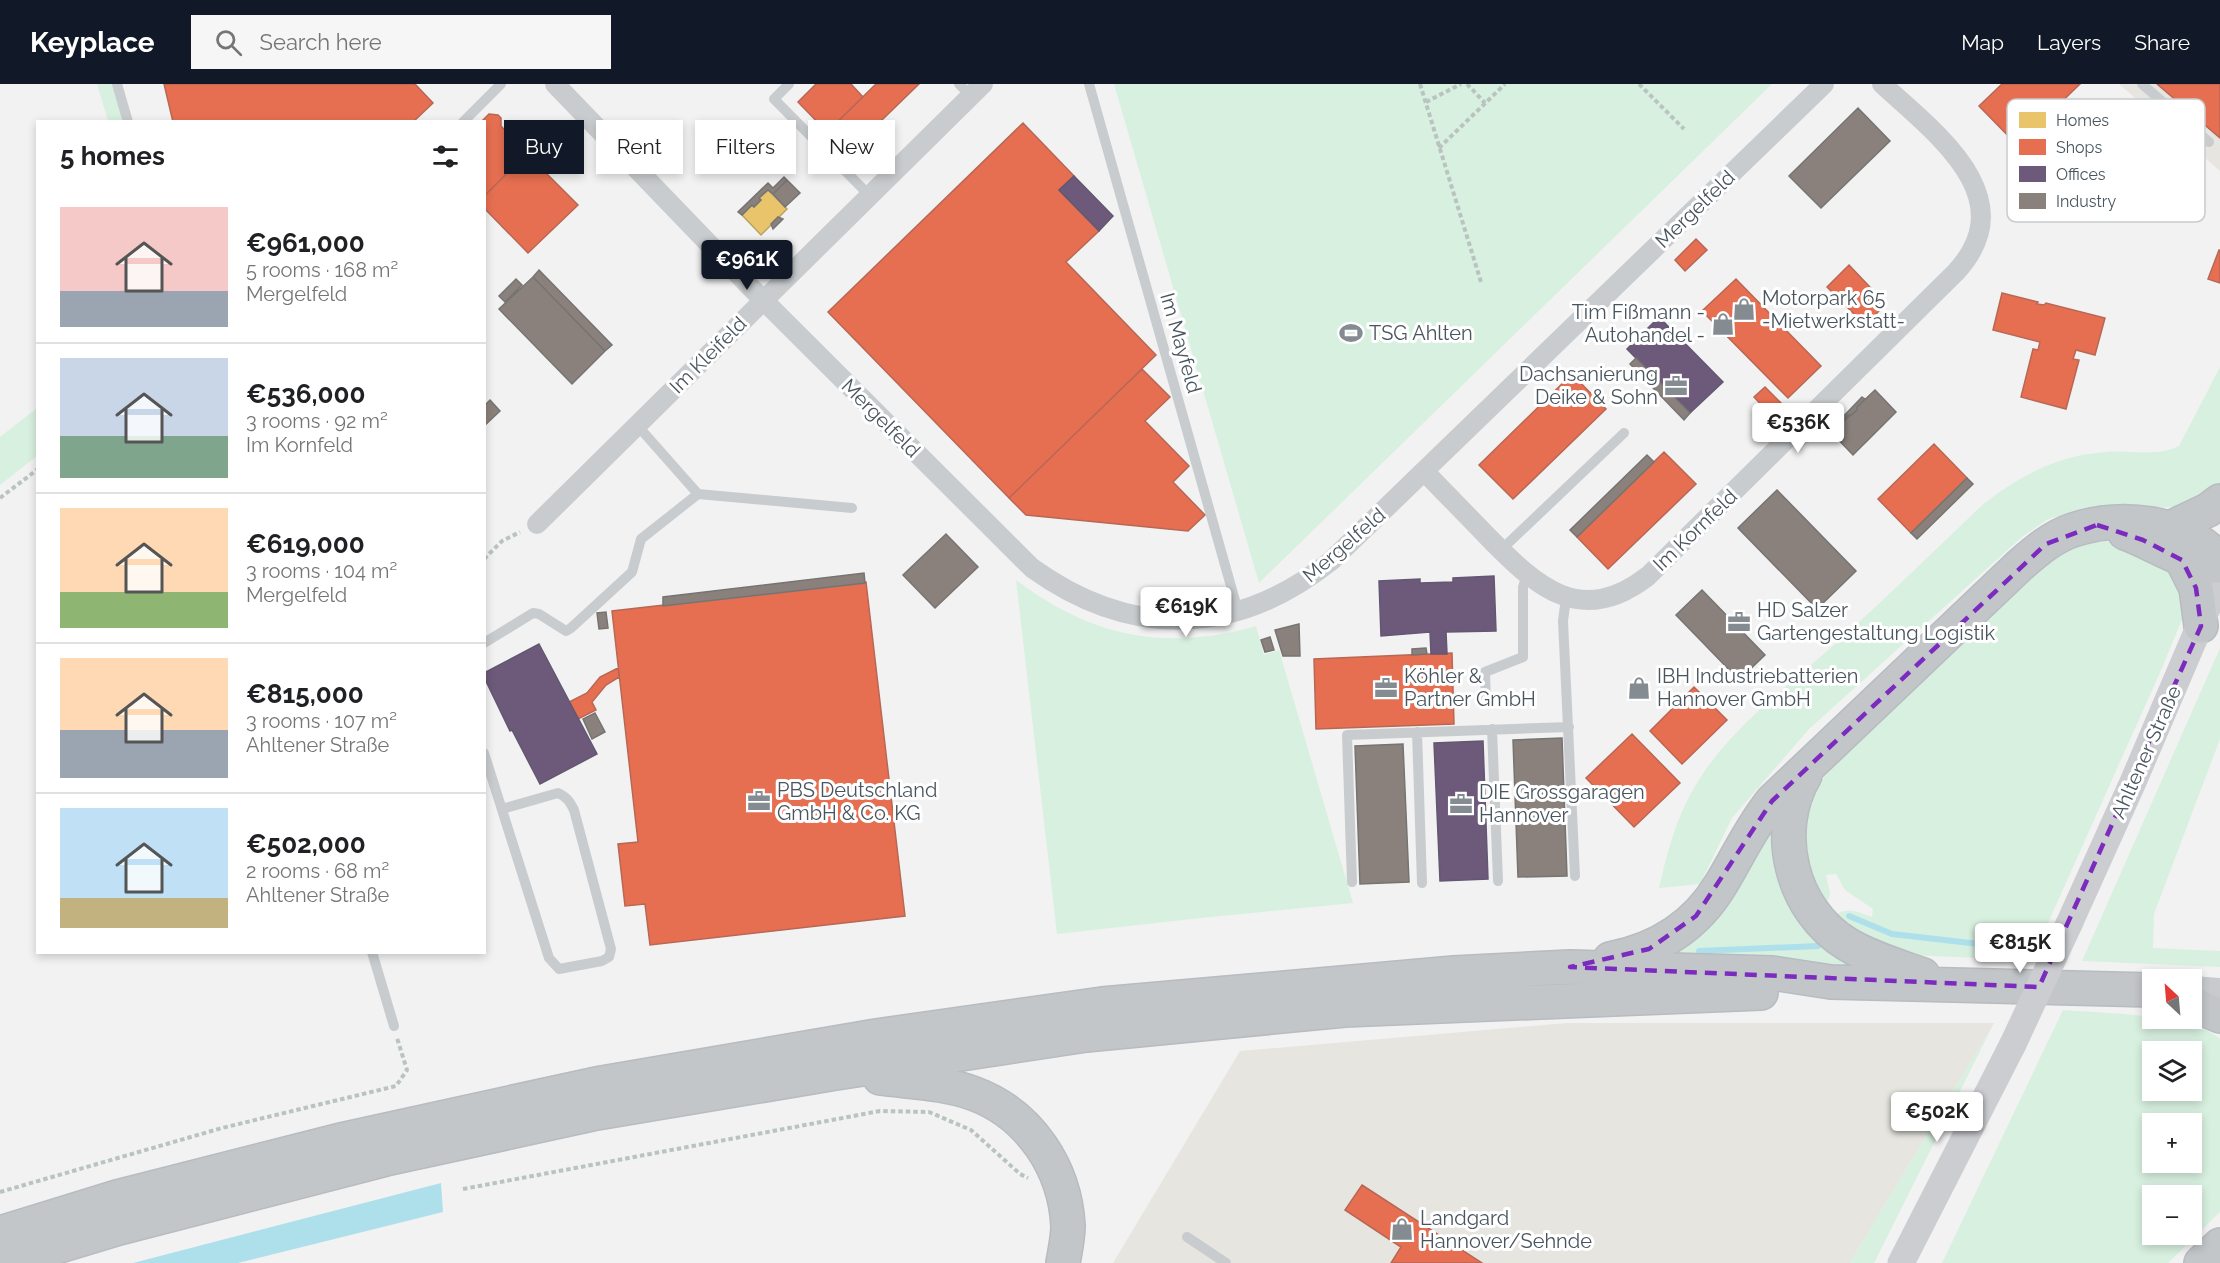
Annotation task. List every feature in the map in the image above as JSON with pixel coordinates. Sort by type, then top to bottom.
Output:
[{"type":"highway","points":[[2170,528],[2208,510],[2220,501]]},
{"type":"highway","points":[[1570,967],[1633,955],[1664,941],[1696,916],[1710,901],[1763,812],[1790,782],[1811,765],[2019,566],[2046,544],[2072,530],[2122,521],[2170,528],[2205,545],[2220,560]]},
{"type":"highway","points":[[2097,525],[2143,540],[2182,560],[2208,566],[2220,566]]},
{"type":"highway","points":[[2182,560],[2196,588],[2201,626]]},
{"type":"highway","points":[[1811,765],[1795,797],[1788,832],[1791,867],[1805,901],[1816,917],[1845,943],[1862,952],[1948,984]]},
{"type":"highway","points":[[0,1233],[117,1197],[345,1139],[596,1084],[864,1038],[1102,1004],[1454,973],[1570,967],[1772,973],[1831,982],[2142,990]]},
{"type":"highway","points":[[3,1263],[119,1228],[386,1159],[597,1113],[836,1073],[1086,1035],[1334,1011],[1769,992],[1831,982]]},
{"type":"highway","points":[[2202,1008],[2220,1016]]},
{"type":"highway","points":[[836,1073],[933,1084],[975,1094],[1004,1108],[1030,1130],[1052,1163],[1064,1196],[1068,1228],[1064,1263]]},
{"type":"highway","points":[[2201,1263],[2220,1245]]},
{"type":"main road","name":"Ahltener Straße","points":[[1900,1263],[2013,1044],[2069,924],[2220,578]]},
{"type":"main road","points":[[2202,993],[2220,994]]},
{"type":"street","name":"Mergelfeld","points":[[555,84],[763,300],[1032,568],[1053,583],[1100,606],[1152,618],[1198,618],[1238,611],[1280,595],[1331,561],[1824,84]]},
{"type":"street","name":"Im Kornfeld","points":[[1424,471],[1501,550],[1539,585],[1566,598],[1581,601],[1610,598],[1647,576],[1966,261],[1978,235],[1981,220],[1980,206],[1971,179],[1954,152],[1882,84]]},
{"type":"street","name":"Im Kleifeld","points":[[537,524],[870,196],[971,88]]},
{"type":"lane","points":[[117,84],[127,120]]},
{"type":"lane","points":[[465,120],[501,84]]},
{"type":"lane","points":[[789,84],[774,99],[870,196]]},
{"type":"lane","name":"Im Mayfeld","points":[[1089,84],[1238,611]]},
{"type":"lane","points":[[2142,84],[2159,99]]},
{"type":"lane","points":[[2205,139],[2209,142]]},
{"type":"lane","points":[[637,425],[698,494],[852,508]]},
{"type":"lane","points":[[1501,550],[1624,433]]},
{"type":"lane","points":[[486,643],[533,613],[539,614],[566,630],[571,628],[632,572],[641,539],[698,494]]},
{"type":"lane","points":[[1486,703],[1485,672],[1524,657],[1523,587],[1527,574]]},
{"type":"lane","points":[[1566,598],[1563,621],[1575,876]]},
{"type":"lane","points":[[1352,882],[1347,735],[1569,726]]},
{"type":"lane","points":[[1492,729],[1498,881]]},
{"type":"lane","points":[[1417,732],[1422,883]]},
{"type":"lane","points":[[486,759],[549,958],[559,969],[602,961],[609,957],[611,949],[570,802],[565,796],[558,794],[502,809]]},
{"type":"lane","points":[[373,954],[394,1026]]},
{"type":"lane","points":[[1187,1237],[1226,1263]]},
{"type":"path","points":[[1420,84],[1480,282]]},
{"type":"path","points":[[1426,102],[1461,84]]},
{"type":"path","points":[[1467,84],[1485,103]]},
{"type":"path","points":[[1439,148],[1504,84]]},
{"type":"path","points":[[1639,84],[1684,129]]},
{"type":"path","points":[[0,498],[36,471]]},
{"type":"path","points":[[486,557],[502,541],[537,524]]},
{"type":"path","points":[[0,1192],[222,1128],[396,1086],[406,1070],[394,1026]]},
{"type":"path","points":[[463,1189],[880,1111],[929,1112],[971,1130],[1020,1174],[1064,1196]]},
{"type":"highlighted area","points":[[2097,525],[2143,540],[2182,560],[2196,588],[2201,626],[2039,987],[1570,967],[1649,949],[1696,916],[1772,801],[2046,544]]},
{"type":"shaded area","points":[[2119,84],[2220,84],[2220,171],[2205,158],[2205,99],[2136,99]]},
{"type":"shaded area","points":[[1567,1023],[1994,1023],[1850,1263],[1113,1263],[1240,1051]]},
{"type":"green space","points":[[97,84],[112,84],[123,120],[108,120]]},
{"type":"green space","name":"TSG Ahlten","points":[[1114,84],[1772,84],[1259,583]]},
{"type":"green space","points":[[2220,367],[2220,484],[2201,499],[2174,507],[2084,510],[2048,519],[2022,537],[1809,729],[1732,818],[1700,884],[1659,888],[1677,823],[1688,798],[1724,746],[1759,710],[1853,627],[1980,507],[2008,486],[2038,469],[2088,454],[2162,451],[2179,446]]},
{"type":"green space","points":[[36,409],[36,457],[0,485],[0,437]]},
{"type":"green space","points":[[2114,540],[2142,549],[2176,576],[2185,612],[2048,923],[2044,923],[2027,960],[1906,955],[1883,951],[1836,915],[1849,911],[1872,917],[1873,909],[1845,890],[1836,874],[1826,875],[1830,893],[1828,901],[1822,902],[1802,870],[1806,808],[1821,781],[1834,766],[2042,563],[2074,545]]},
{"type":"green space","points":[[1016,580],[1072,615],[1130,634],[1160,638],[1191,638],[1223,634],[1256,626],[1264,655],[1279,650],[1353,903],[1057,934]]},
{"type":"green space","points":[[2220,648],[2220,739],[2154,914],[2153,948],[2220,951],[2220,967],[2082,961]]},
{"type":"green space","points":[[1763,822],[1780,831],[1864,966],[1646,964]]},
{"type":"green space","points":[[2063,1010],[2142,1016],[2142,1029],[2202,1029],[2220,1039],[2220,1212],[2202,1230],[2202,1185],[2142,1185],[2142,1245],[2186,1245],[2168,1263],[1942,1263]]},
{"type":"green space","points":[[1994,1023],[1874,1263],[1850,1263]]},
{"type":"water","points":[[441,1183],[443,1212],[238,1263],[133,1263]]},
{"type":"building: Homes","points":[[768,190],[787,209],[761,235],[742,215],[752,205],[754,207],[761,200],[759,198]]},
{"type":"building: Shops","points":[[164,84],[415,84],[433,103],[415,120],[173,120]]},
{"type":"building: Shops","points":[[816,84],[851,84],[863,97],[839,120],[815,120],[798,102]]},
{"type":"building: Shops","points":[[876,84],[919,84],[882,120],[839,120]]},
{"type":"building: Shops","points":[[2002,84],[2080,84],[2065,99],[2007,99],[2007,135],[1979,106]]},
{"type":"building: Shops","points":[[2157,84],[2220,84],[2220,138],[2205,125],[2205,99],[2174,99]]},
{"type":"building: Shops","points":[[489,114],[498,115],[501,118],[501,126],[504,129],[504,174],[507,174],[486,194],[486,120],[483,120]]},
{"type":"building: Shops","points":[[1023,123],[1074,176],[1059,190],[1099,231],[1066,262],[1156,355],[1009,498],[828,312]]},
{"type":"building: Shops","points":[[507,174],[547,174],[578,205],[528,253],[486,210],[486,194]]},
{"type":"building: Shops","points":[[1696,239],[1707,250],[1685,271],[1675,260]]},
{"type":"building: Shops","points":[[2220,250],[2220,283],[2208,279]]},
{"type":"building: Shops","points":[[1849,265],[1886,304],[1865,325],[1827,287]]},
{"type":"building: Shops","points":[[1736,279],[1821,366],[1788,398],[1702,311]]},
{"type":"building: Shops","points":[[2002,293],[2038,302],[2037,304],[2046,303],[2105,318],[2095,355],[2076,350],[2073,359],[2079,360],[2066,409],[2021,397],[2033,349],[2038,350],[2040,342],[1993,330]]},
{"type":"building: Shops","points":[[1142,369],[1170,397],[1145,421],[1189,466],[1173,482],[1205,515],[1188,531],[1026,515],[1009,498]]},
{"type":"building: Shops","points":[[1572,374],[1606,409],[1513,499],[1479,465]]},
{"type":"building: Shops","points":[[1765,387],[1784,406],[1773,417],[1754,397]]},
{"type":"building: Shops","points":[[1934,444],[1967,478],[1911,533],[1878,499]]},
{"type":"building: Shops","points":[[1664,452],[1696,484],[1608,569],[1577,537]]},
{"type":"building: Shops","points":[[866,582],[905,916],[650,945],[645,904],[625,906],[618,844],[638,842],[612,611]]},
{"type":"building: Shops","points":[[1452,653],[1454,724],[1316,729],[1314,659]]},
{"type":"building: Shops","points":[[618,668],[619,677],[606,685],[592,702],[596,710],[578,719],[569,702],[587,693],[600,677]]},
{"type":"building: Shops","points":[[1694,687],[1727,720],[1682,764],[1650,731]]},
{"type":"building: Shops","points":[[1632,734],[1680,783],[1634,827],[1586,778]]},
{"type":"building: Shops","name":"Landgard Hannover/Sehnde","points":[[1362,1185],[1482,1263],[1391,1263],[1401,1247],[1345,1210]]},
{"type":"building: Offices","points":[[1074,176],[1113,216],[1099,231],[1059,190]]},
{"type":"building: Offices","points":[[1659,317],[1723,382],[1690,413],[1627,349]]},
{"type":"building: Offices","points":[[1494,576],[1496,631],[1446,632],[1447,654],[1431,654],[1430,632],[1381,636],[1379,581],[1420,579],[1420,583],[1453,582],[1453,578]]},
{"type":"building: Offices","points":[[539,644],[597,754],[540,784],[512,730],[510,731],[486,681],[486,672]]},
{"type":"building: Offices","points":[[1483,741],[1488,879],[1440,881],[1434,743]]},
{"type":"building: Industry","points":[[1858,108],[1890,141],[1821,208],[1789,176]]},
{"type":"building: Industry","points":[[784,177],[787,180],[773,194],[768,190],[759,198],[761,200],[754,207],[752,205],[742,215],[738,212],[768,183],[773,188]]},
{"type":"building: Industry","points":[[787,180],[800,193],[785,207],[773,194]]},
{"type":"building: Industry","points":[[778,217],[783,219],[773,229],[771,224]]},
{"type":"building: Industry","points":[[539,270],[612,345],[605,351],[533,277]]},
{"type":"building: Industry","points":[[533,277],[605,351],[572,384],[499,309]]},
{"type":"building: Industry","points":[[516,279],[522,285],[505,302],[499,296]]},
{"type":"building: Industry","points":[[1636,358],[1690,413],[1684,420],[1630,364]]},
{"type":"building: Industry","points":[[1875,390],[1896,412],[1853,455],[1831,432],[1848,415],[1852,415]]},
{"type":"building: Industry","points":[[1862,397],[1865,399],[1857,410],[1841,423],[1839,421]]},
{"type":"building: Industry","points":[[490,400],[500,411],[486,424],[486,404]]},
{"type":"building: Industry","points":[[1647,455],[1654,462],[1577,537],[1570,530]]},
{"type":"building: Industry","points":[[1967,478],[1973,484],[1917,539],[1911,533]]},
{"type":"building: Industry","points":[[1777,490],[1856,571],[1817,609],[1738,528]]},
{"type":"building: Industry","points":[[946,534],[978,567],[935,608],[903,575]]},
{"type":"building: Industry","points":[[864,573],[865,583],[663,606],[663,597]]},
{"type":"building: Industry","points":[[1702,590],[1765,655],[1739,680],[1676,615]]},
{"type":"building: Industry","points":[[606,612],[608,628],[599,629],[597,613]]},
{"type":"building: Industry","points":[[1299,624],[1300,656],[1283,656],[1275,630]]},
{"type":"building: Industry","points":[[1270,637],[1274,650],[1265,652],[1261,640]]},
{"type":"building: Industry","points":[[1426,648],[1427,654],[1412,655],[1412,649]]},
{"type":"building: Industry","points":[[595,713],[605,732],[592,739],[583,719]]},
{"type":"building: Industry","points":[[1562,738],[1567,876],[1518,877],[1513,740]]},
{"type":"building: Industry","points":[[1403,744],[1409,882],[1360,884],[1355,746]]},
{"type":"waterway","points":[[1849,916],[1892,934],[2023,949]]},
{"type":"waterway","points":[[1699,951],[1818,946]]},
{"type":"place","name":"Motorpark 65 -Mietwerkstatt-","points":[[1744,309]]},
{"type":"place","name":"Tim Fißmann - Autohandel -","points":[[1723,324]]},
{"type":"place","name":"TSG Ahlten","points":[[1351,333]]},
{"type":"place","name":"Dachsanierung Deike & Sohn","points":[[1676,386]]},
{"type":"place","name":"HD Salzer Gartengestaltung Logistik","points":[[1739,622]]},
{"type":"place","name":"Köhler & Partner GmbH","points":[[1386,688]]},
{"type":"place","name":"IBH Industriebatterien Hannover GmbH","points":[[1639,688]]},
{"type":"place","name":"PBS Deutschland GmbH & Co. KG","points":[[759,801]]},
{"type":"place","name":"DIE Grossgaragen Hannover","points":[[1461,804]]},
{"type":"place","name":"Landgard Hannover/Sehnde","points":[[1402,1229]]}]
